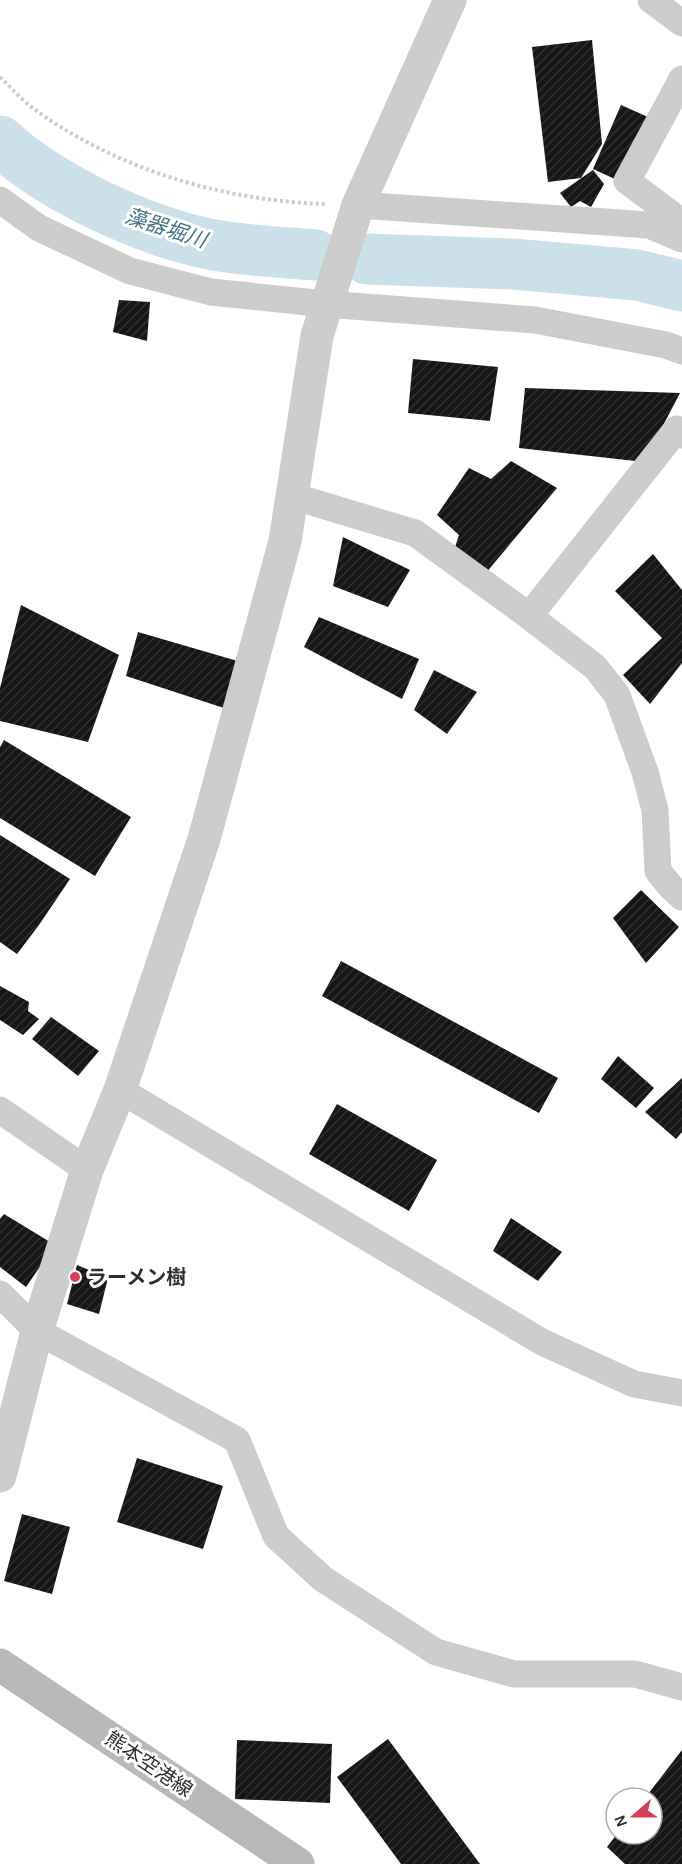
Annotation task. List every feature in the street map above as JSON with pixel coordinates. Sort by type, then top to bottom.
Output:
[{"type":"main road","name":"熊本空港線","points":[[0,1665],[298,1864]]},
{"type":"street","points":[[0,1476],[37,1331],[87,1170],[120,1090],[204,839],[285,541],[317,336],[326,304],[358,205],[450,0]]},
{"type":"street","points":[[651,0],[682,23]]},
{"type":"street","points":[[682,79],[627,181],[682,222]]},
{"type":"street","points":[[0,200],[39,228],[130,271],[211,292],[326,304],[535,320],[666,345],[682,351]]},
{"type":"street","points":[[358,205],[649,225],[682,239]]},
{"type":"street","points":[[529,616],[676,429],[682,435]]},
{"type":"street","points":[[292,496],[415,533],[595,667],[617,695],[645,772],[655,810],[658,872],[682,897]]},
{"type":"street","points":[[120,1090],[542,1342],[634,1384],[682,1393]]},
{"type":"street","points":[[0,1110],[87,1170]]},
{"type":"street","points":[[0,1294],[37,1331],[237,1440],[276,1536],[323,1579],[436,1652],[514,1674],[635,1674],[682,1687]]},
{"type":"path","points":[[0,77],[33,108],[90,144],[149,170],[214,189],[294,203],[358,205]]},
{"type":"building","points":[[592,40],[602,144],[581,178],[548,182],[532,47]]},
{"type":"building","points":[[621,105],[648,117],[617,180],[593,169]]},
{"type":"building","points":[[593,170],[604,184],[591,207],[580,201],[571,207],[560,193]]},
{"type":"building","points":[[119,300],[150,302],[147,341],[113,332]]},
{"type":"building","points":[[413,359],[498,367],[490,421],[408,413]]},
{"type":"building","points":[[525,388],[680,393],[644,462],[519,448]]},
{"type":"building","points":[[511,461],[557,488],[485,574],[454,550],[459,535],[437,515],[469,468],[491,479]]},
{"type":"building","points":[[343,537],[410,570],[388,607],[333,586]]},
{"type":"building","points":[[653,554],[682,590],[682,663],[650,704],[623,675],[662,638],[615,591]]},
{"type":"building","points":[[21,605],[119,655],[88,742],[0,721],[0,688]]},
{"type":"building","points":[[319,617],[419,659],[402,699],[304,647]]},
{"type":"building","points":[[138,632],[241,662],[230,710],[126,676]]},
{"type":"building","points":[[434,670],[477,692],[447,734],[414,710]]},
{"type":"building","points":[[4,740],[131,817],[95,876],[0,818],[0,747]]},
{"type":"building","points":[[0,835],[70,879],[17,954],[0,942]]},
{"type":"building","points":[[641,890],[679,927],[646,963],[613,918]]},
{"type":"building","points":[[341,961],[558,1078],[539,1113],[322,996]]},
{"type":"building","points":[[0,986],[29,1002],[28,1011],[39,1019],[23,1035],[0,1020]]},
{"type":"building","points":[[51,1017],[99,1051],[78,1076],[32,1039]]},
{"type":"building","points":[[618,1056],[654,1088],[636,1108],[601,1079]]},
{"type":"building","points":[[682,1078],[682,1132],[676,1139],[645,1112]]},
{"type":"building","points":[[337,1104],[437,1160],[409,1211],[309,1154]]},
{"type":"building","points":[[4,1214],[55,1245],[26,1287],[0,1267],[0,1219]]},
{"type":"building","points":[[511,1218],[562,1252],[538,1281],[493,1251]]},
{"type":"building","points":[[77,1265],[108,1278],[99,1314],[67,1304]]},
{"type":"building","points":[[137,1458],[223,1486],[203,1549],[117,1522]]},
{"type":"building","points":[[22,1514],[70,1527],[52,1594],[4,1581]]},
{"type":"building","points":[[388,1739],[480,1864],[401,1864],[337,1777]]},
{"type":"building","points":[[237,1740],[332,1744],[330,1803],[235,1799]]},
{"type":"building","points":[[682,1750],[682,1864],[625,1864],[608,1846],[664,1846],[664,1786],[654,1786]]},
{"type":"waterway","name":"藻器堀川","points":[[0,141],[45,175],[71,191],[155,229],[209,244],[249,250],[315,255]]},
{"type":"waterway","name":"藻器堀川","points":[[367,259],[513,264],[637,275],[682,286]]},
{"type":"place","name":"ラーメン樹","points":[[75,1277]]}]
